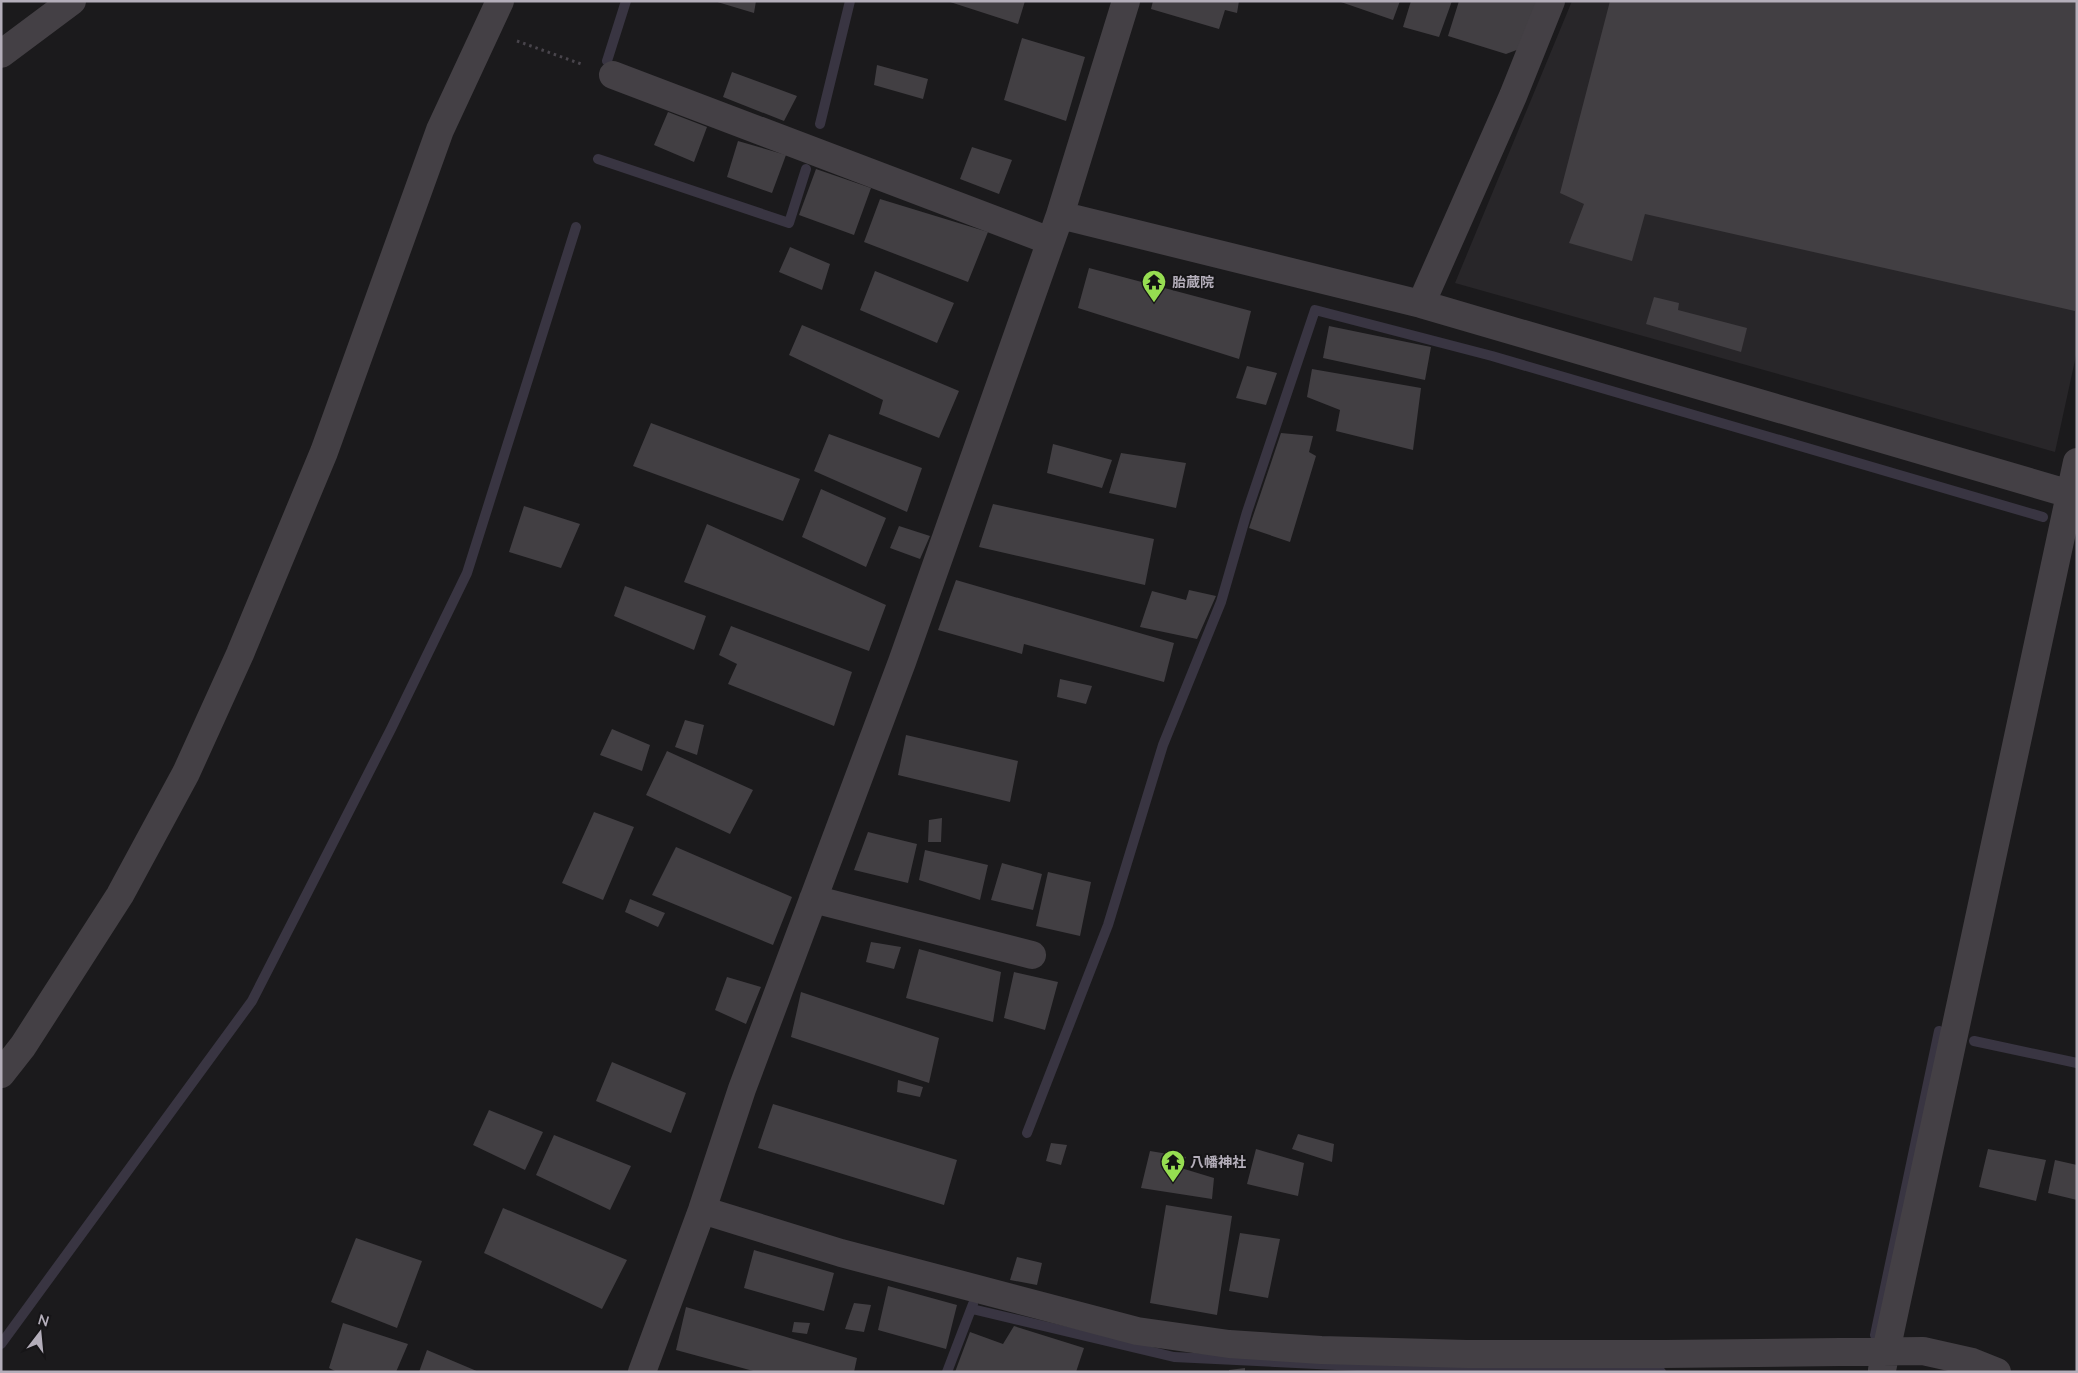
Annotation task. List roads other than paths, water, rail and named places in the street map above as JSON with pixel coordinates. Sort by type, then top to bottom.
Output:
[{"type":"street","points":[[1,54],[72,1]]},
{"type":"street","points":[[1,1074],[23,1046],[120,895],[186,773],[240,654],[324,452],[440,130],[500,1]]},
{"type":"street","points":[[642,1372],[702,1210],[742,1089],[902,662],[1060,215],[1126,1]]},
{"type":"street","points":[[1421,304],[1513,96],[1551,1]]},
{"type":"street","points":[[613,75],[1050,241]]},
{"type":"street","points":[[1060,215],[1421,304],[2073,495]]},
{"type":"street","points":[[1883,1362],[2073,495],[2077,462]]},
{"type":"street","points":[[813,899],[1032,955]]},
{"type":"street","points":[[702,1210],[841,1253],[1137,1331],[1229,1344],[1321,1350],[1883,1362],[1923,1351],[1972,1362],[1997,1372]]},
{"type":"waterway","points":[[607,61],[626,1]]},
{"type":"waterway","points":[[820,124],[850,1]]},
{"type":"waterway","points":[[598,159],[789,223],[806,169]]},
{"type":"waterway","points":[[1,1344],[252,1001],[391,729],[467,573],[576,227]]},
{"type":"waterway","points":[[1027,1133],[1108,925],[1163,745],[1221,602],[1247,512],[1315,310],[1492,356],[2043,517]]},
{"type":"waterway","points":[[1875,1335],[1939,1031]]},
{"type":"waterway","points":[[1974,1041],[2077,1063]]},
{"type":"waterway","points":[[947,1372],[973,1304]]},
{"type":"waterway","points":[[972,1309],[1174,1357],[1377,1367],[1661,1372]]},
{"type":"place","name":"胎蔵院","points":[[1154,303]]},
{"type":"place","name":"八幡神社","points":[[1173,1183]]}]
